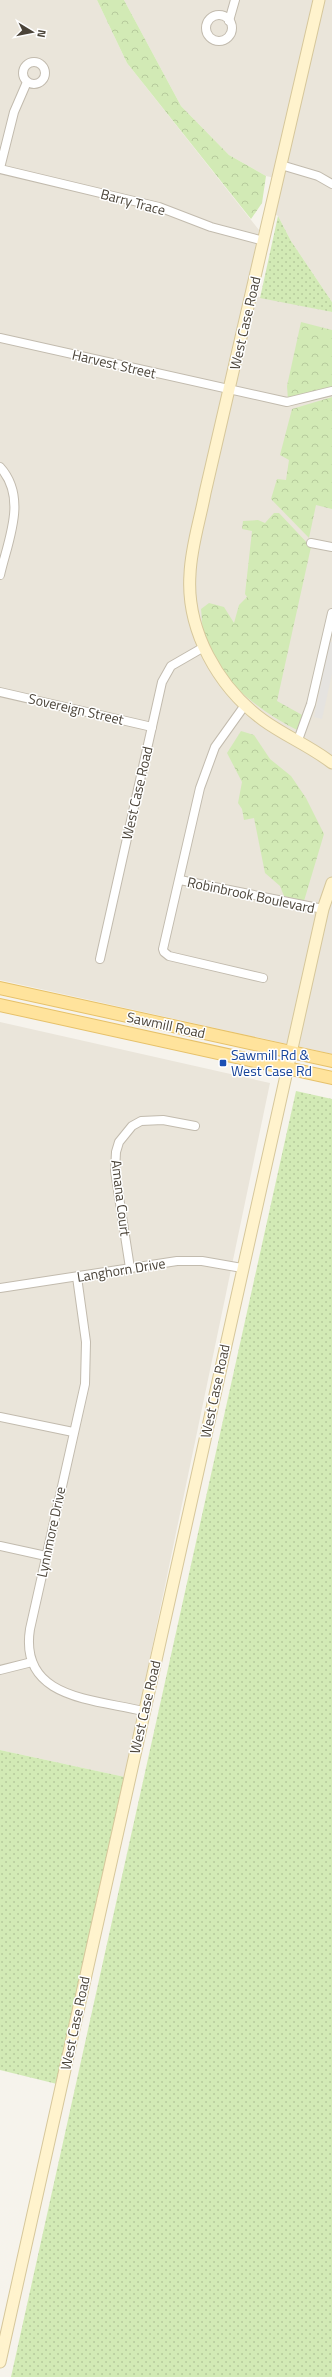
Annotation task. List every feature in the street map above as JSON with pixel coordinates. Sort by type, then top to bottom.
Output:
[{"type":"main road","name":"West Case Road","points":[[319,0],[204,500],[189,575],[196,624],[204,647],[222,679],[245,705],[264,720],[298,740],[332,763]]},
{"type":"main road","name":"West Case Road","points":[[0,2362],[286,1069],[322,909],[332,883]]},
{"type":"main road","name":"Sawmill Road","points":[[0,988],[332,1061]]},
{"type":"main road","name":"Sawmill Road","points":[[0,1005],[332,1078]]},
{"type":"street","points":[[229,21],[235,0]]},
{"type":"street","points":[[0,168],[14,112],[27,82]]},
{"type":"street","points":[[281,165],[318,176],[332,184]]},
{"type":"street","name":"Barry Trace","points":[[0,168],[159,207],[211,227],[264,241]]},
{"type":"street","name":"Harvest Street","points":[[0,338],[287,402],[332,391]]},
{"type":"street","points":[[0,467],[11,483],[15,501],[15,510],[0,575]]},
{"type":"street","points":[[311,543],[332,547]]},
{"type":"street","points":[[298,740],[312,704],[330,629],[332,613]]},
{"type":"street","name":"West Case Road","points":[[100,959],[152,727],[166,673],[178,661],[204,647]]},
{"type":"street","name":"Sovereign Street","points":[[0,692],[152,727]]},
{"type":"street","name":"Robinbrook Boulevard","points":[[245,705],[215,747],[207,766],[200,788],[164,952],[169,956],[263,978]]},
{"type":"street","name":"Robinbrook Boulevard","points":[[180,880],[322,909]]},
{"type":"street","name":"Amana Court","points":[[130,1268],[116,1171],[116,1152],[119,1142],[132,1126],[141,1121],[163,1120],[195,1126]]},
{"type":"street","name":"Langhorn Drive","points":[[0,1288],[130,1268],[190,1261],[218,1263],[242,1268]]},
{"type":"street","name":"Lynnmore Drive","points":[[77,1277],[87,1361],[84,1384],[29,1637],[32,1662],[38,1675],[58,1690],[143,1711]]},
{"type":"street","points":[[0,1417],[73,1432]]},
{"type":"street","points":[[0,1546],[46,1556]]},
{"type":"street","points":[[0,1670],[32,1662]]},
{"type":"shaded area","points":[[0,0],[97,0],[127,63],[259,230],[246,294],[332,312],[332,1054],[0,980]]},
{"type":"shaded area","points":[[124,0],[332,0],[332,302],[291,241],[278,216],[271,212],[279,179],[266,176],[229,155],[181,106]]},
{"type":"shaded area","points":[[330,642],[332,642],[332,674],[322,719],[314,717]]},
{"type":"shaded area","points":[[0,1022],[270,1083],[125,1777],[0,1750]]},
{"type":"green space","points":[[97,0],[124,0],[181,106],[229,155],[266,176],[262,203],[251,219],[127,63]]},
{"type":"green space","points":[[278,216],[291,241],[332,302],[332,312],[260,298]]},
{"type":"green space","points":[[301,322],[332,330],[332,388],[288,400],[287,386]]},
{"type":"green space","points":[[332,397],[332,509],[316,505],[309,538],[271,499],[277,479],[286,480],[289,460],[280,455],[292,409]]},
{"type":"green space","points":[[274,513],[279,513],[311,547],[277,701],[304,716],[299,731],[269,714],[255,704],[230,680],[219,667],[210,652],[203,630],[201,609],[209,603],[224,607],[234,623],[239,605],[247,597],[245,594],[252,531],[242,529],[243,521],[258,520],[265,523]]},
{"type":"green space","points":[[241,731],[254,735],[270,759],[291,776],[306,798],[324,834],[304,901],[284,896],[280,886],[265,873],[254,818],[244,820],[242,809],[238,803],[242,782],[227,753]]},
{"type":"green space","points":[[296,1091],[332,1099],[332,2377],[11,2377]]},
{"type":"green space","points":[[0,1750],[125,1777],[57,2084],[0,2070]]},
{"type":"place","name":"Sawmill Rd & West Case Rd","points":[[223,1063]]}]
